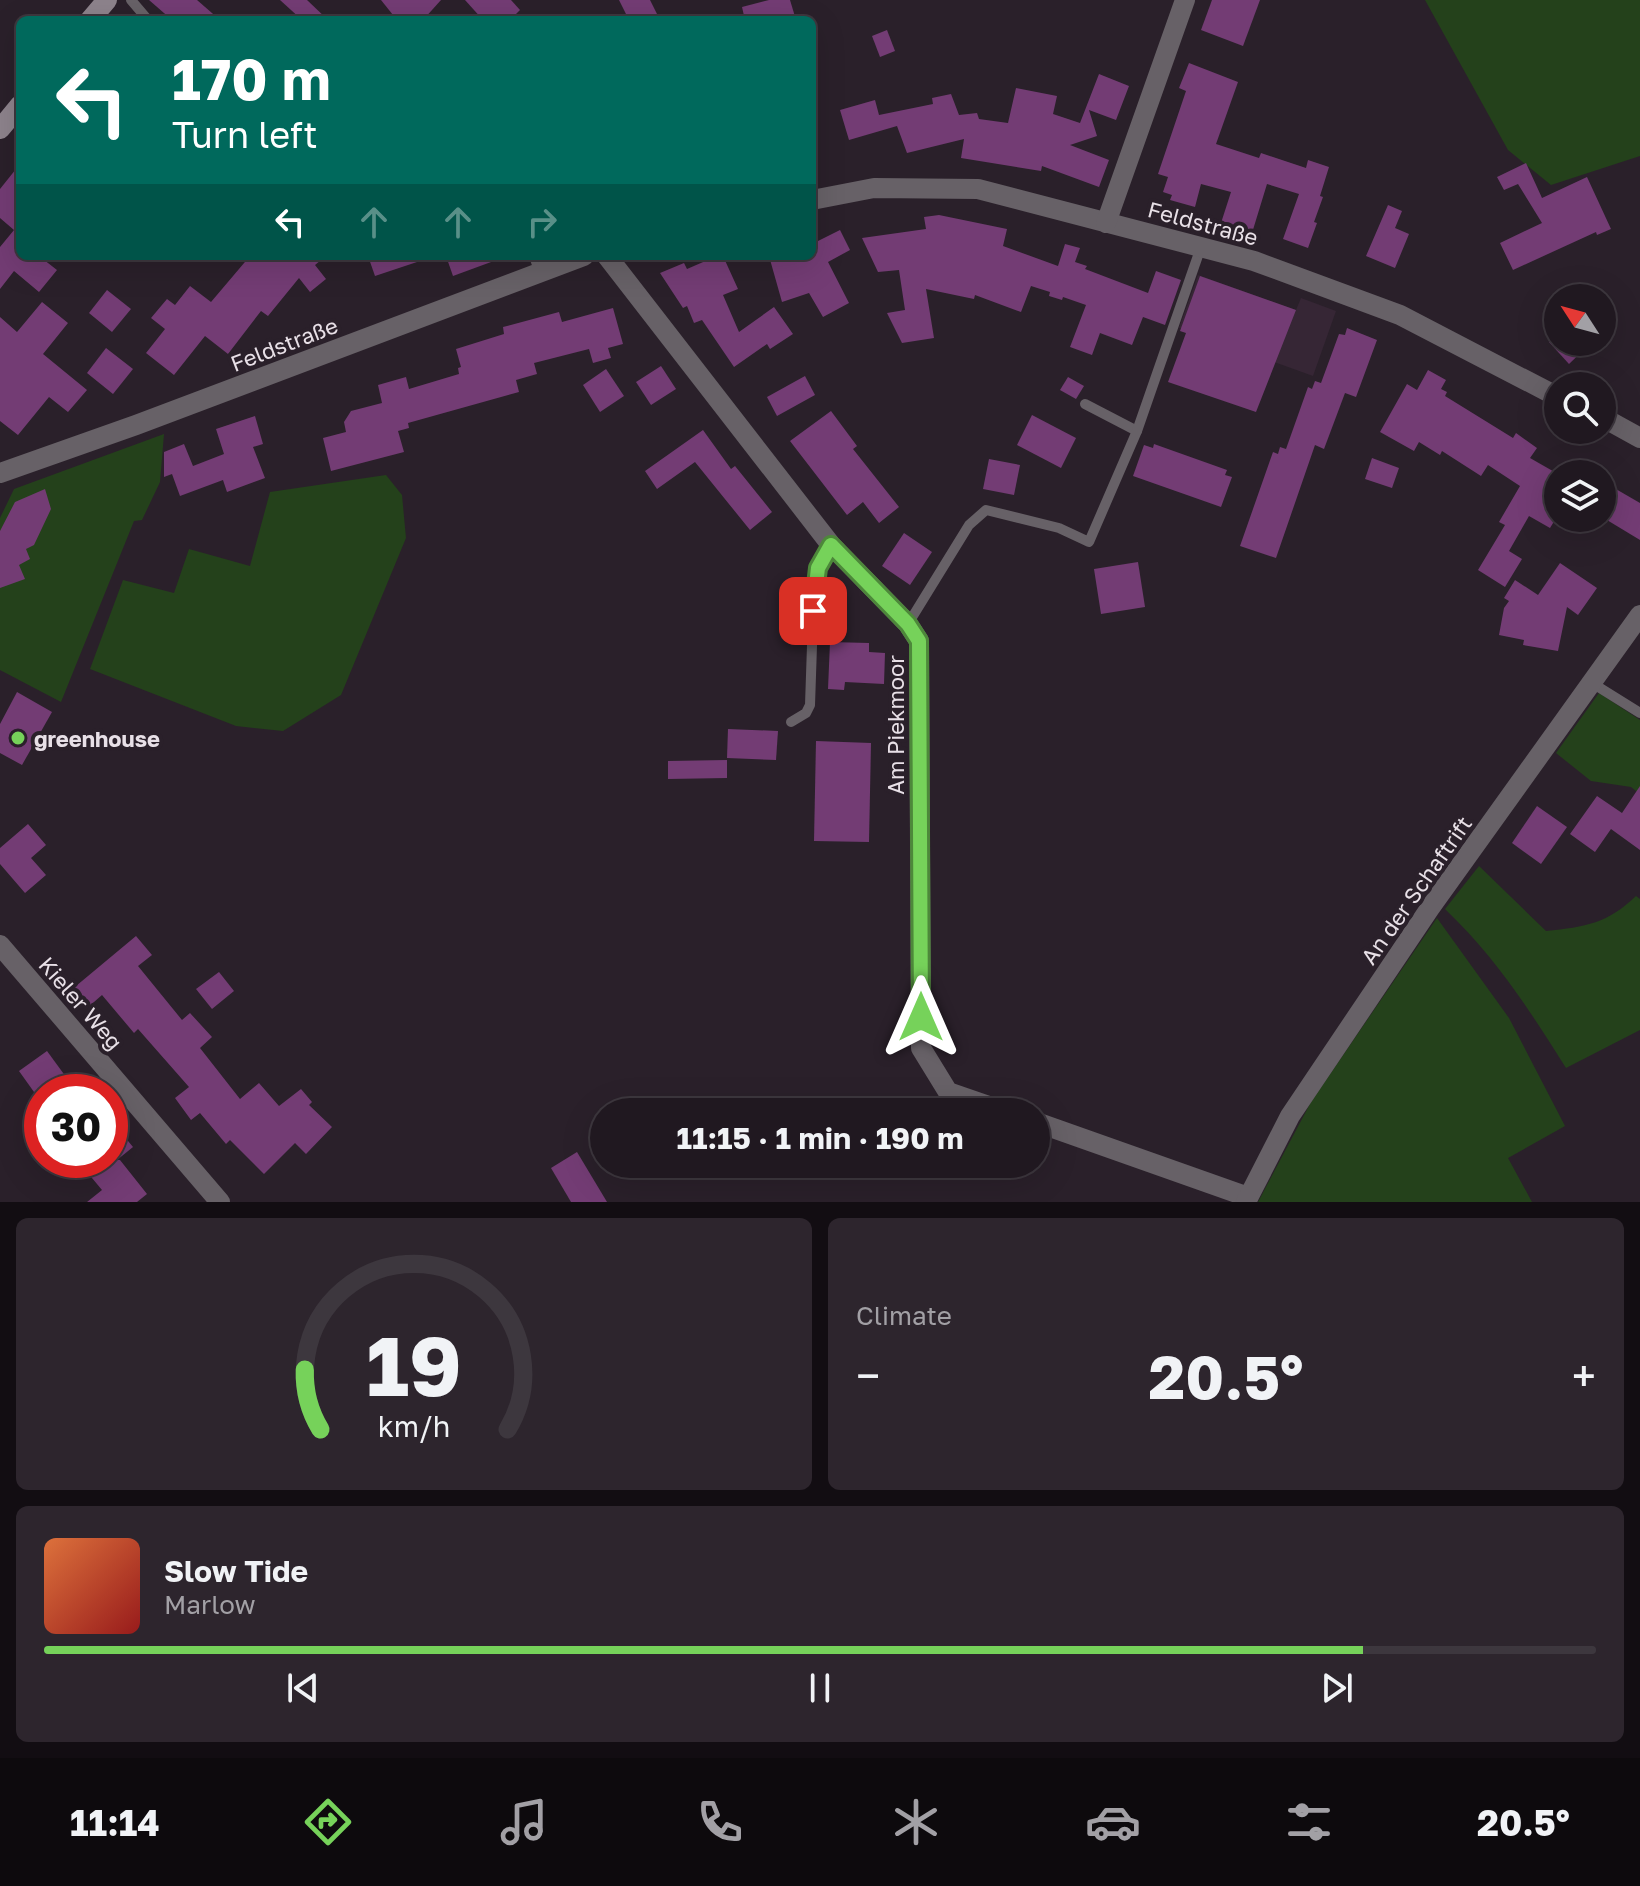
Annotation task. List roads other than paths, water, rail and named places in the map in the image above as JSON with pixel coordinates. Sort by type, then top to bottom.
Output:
[{"type":"main road","points":[[93,16],[107,0]]},
{"type":"main road","points":[[0,129],[16,110]]},
{"type":"street","points":[[1106,223],[1185,0]]},
{"type":"street","name":"Feldstraße","points":[[816,199],[874,188],[978,189],[1201,247],[1254,261],[1400,315],[1544,390]]},
{"type":"street","name":"Feldstraße","points":[[0,473],[136,425],[537,264],[560,260]]},
{"type":"street","name":"Am Piekmoor","points":[[610,260],[831,545],[908,624],[919,641],[921,1048],[948,1092],[965,1098]]},
{"type":"street","points":[[1616,425],[1640,438]]},
{"type":"street","name":"An der Schaftrift","points":[[1247,1199],[1299,1103],[1430,908],[1640,615]]},
{"type":"street","name":"Kieler Weg","points":[[0,945],[220,1202]]},
{"type":"street","points":[[1050,1127],[1247,1199]]},
{"type":"lane","points":[[131,0],[145,16]]},
{"type":"lane","points":[[908,624],[969,525],[986,510],[1059,528],[1089,542],[1137,431],[1201,247]]},
{"type":"lane","points":[[1085,404],[1137,431]]},
{"type":"lane","points":[[791,722],[806,713],[810,705],[814,586],[818,568],[831,545]]},
{"type":"lane","points":[[1592,683],[1640,713]]},
{"type":"place","name":"greenhouse","points":[[18,738]]}]
